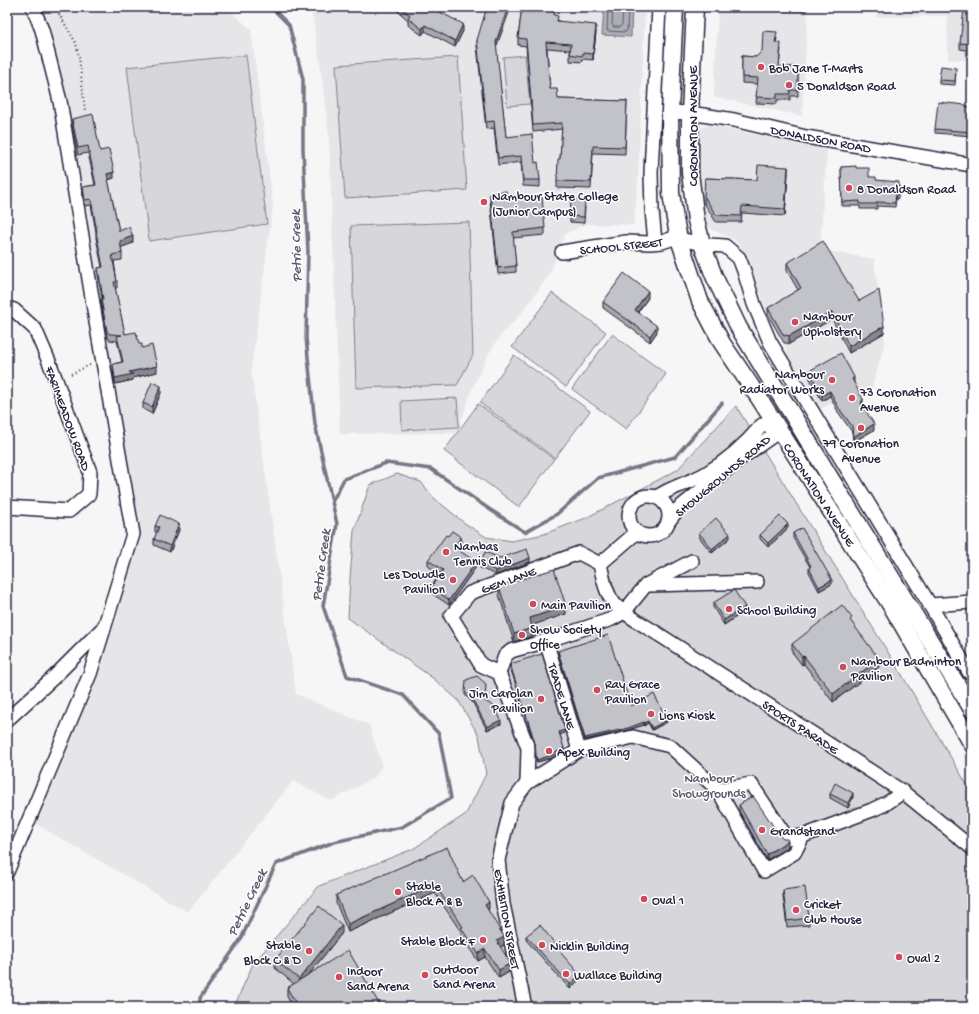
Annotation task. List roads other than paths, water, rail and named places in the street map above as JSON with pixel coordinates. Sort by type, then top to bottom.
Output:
[{"type":"main road","name":"CORONATION AVENUE","points":[[675,7],[670,112],[672,193],[675,219],[680,239],[700,301],[722,343],[893,609],[972,744]]},
{"type":"main road","name":"CORONATION AVENUE","points":[[695,7],[690,113],[690,173],[696,220],[702,244],[714,276],[739,328],[766,374],[972,709]]},
{"type":"street","points":[[7,872],[90,674],[133,534],[59,97],[42,30],[33,7]]},
{"type":"street","points":[[655,242],[651,173],[659,7]]},
{"type":"street","name":"DONALDSON ROAD","points":[[670,112],[690,113],[734,120],[806,137],[972,165]]},
{"type":"street","name":"SCHOOL STREET","points":[[562,252],[626,242],[662,242],[671,239],[680,239]]},
{"type":"street","points":[[680,239],[702,244],[725,246],[739,258],[754,304],[770,342],[930,605],[969,672]]},
{"type":"street","name":"FARIMEADOW ROAD","points":[[7,308],[14,310],[35,329],[50,364],[90,472],[88,494],[69,511],[7,507]]},
{"type":"street","points":[[776,426],[792,414]]},
{"type":"street","name":"SHOWGROUNDS ROAD","points":[[657,497],[664,492],[704,475],[724,461],[754,435],[762,425],[776,426],[770,437],[678,508],[668,522]]},
{"type":"street","points":[[644,496],[657,497],[666,505],[669,516],[668,522],[661,532],[655,535],[643,535],[632,528],[629,515],[630,509],[633,503],[644,496]]},
{"type":"street","points":[[624,612],[613,603],[605,588],[600,564],[637,532]]},
{"type":"street","name":"GEM LANE","points":[[499,673],[481,665],[451,616],[470,593],[579,553],[600,564]]},
{"type":"street","points":[[527,783],[528,748],[499,673],[505,656],[511,651],[612,619],[624,612],[646,585],[692,561]]},
{"type":"street","points":[[646,585],[757,582]]},
{"type":"street","points":[[930,605],[972,602]]},
{"type":"street","name":"SPORTS PARADE","points":[[624,612],[903,792],[972,848]]},
{"type":"street","points":[[7,720],[54,677],[105,626]]},
{"type":"street","name":"TRADE LANE","points":[[546,641],[579,750]]},
{"type":"street","points":[[527,783],[579,750],[633,737],[670,746],[718,790],[764,871],[794,853],[803,836]]},
{"type":"street","name":"EXHIBITION STREET","points":[[525,1007],[503,904],[498,860],[512,803],[527,783]]},
{"type":"street","points":[[718,790],[751,784],[787,838],[803,836],[872,810],[887,803],[903,792]]},
{"type":"water","points":[[604,7],[632,7],[631,37],[602,35]]},
{"type":"waterway","name":"Petrie Creek","points":[[200,1007],[200,998],[241,939],[276,864],[334,842],[402,827],[451,798],[439,734],[403,695],[347,676],[323,606],[337,524],[315,424],[306,338],[308,251],[303,149],[303,79],[289,25],[271,7]]},
{"type":"waterway","points":[[332,502],[344,479],[386,463],[431,469],[525,532],[557,514],[598,478],[675,457],[722,403]]},
{"type":"place","name":"Bob Jane T-Marts","points":[[761,67]]},
{"type":"place","name":"5 Donaldson Road","points":[[789,85]]},
{"type":"place","name":"8 Donaldson Road","points":[[849,188]]},
{"type":"place","name":"Nambour State College (Junior Campus)","points":[[484,202]]},
{"type":"place","name":"Nambour Upholstery","points":[[795,322]]},
{"type":"place","name":"Nambour Radiator Works","points":[[832,380]]},
{"type":"place","name":"73 Coronation Avenue","points":[[852,398]]},
{"type":"place","name":"79 Coronation Avenue","points":[[861,428]]},
{"type":"place","name":"Nambas Tennis Club","points":[[446,552]]},
{"type":"place","name":"Les Dowdle Pavilion","points":[[453,580]]},
{"type":"place","name":"Main Pavilion","points":[[533,604]]},
{"type":"place","name":"School Building","points":[[729,609]]},
{"type":"place","name":"Show Society Office","points":[[522,635]]},
{"type":"place","name":"Nambour Badminton Pavilion","points":[[843,667]]},
{"type":"place","name":"Ray Grace Pavilion","points":[[597,690]]},
{"type":"place","name":"Jim Carolan Pavilion","points":[[541,699]]},
{"type":"place","name":"Lions Kiosk","points":[[651,714]]},
{"type":"place","name":"Apex Building","points":[[549,751]]},
{"type":"place","name":"Grandstand","points":[[762,830]]},
{"type":"place","name":"Stable Block A & B","points":[[398,892]]},
{"type":"place","name":"Oval 1","points":[[644,899]]},
{"type":"place","name":"Cricket Club House","points":[[796,910]]},
{"type":"place","name":"Stable Block F","points":[[483,940]]},
{"type":"place","name":"Nicklin Building","points":[[542,945]]},
{"type":"place","name":"Stable Block C & D","points":[[309,951]]},
{"type":"place","name":"Oval 2","points":[[899,957]]},
{"type":"place","name":"Wallace Building","points":[[566,974]]},
{"type":"place","name":"Outdoor Sand Arena","points":[[425,975]]},
{"type":"place","name":"Indoor Sand Arena","points":[[339,977]]},
{"type":"park label","name":"Nambour Showgrounds","points":[[709,784]]}]
